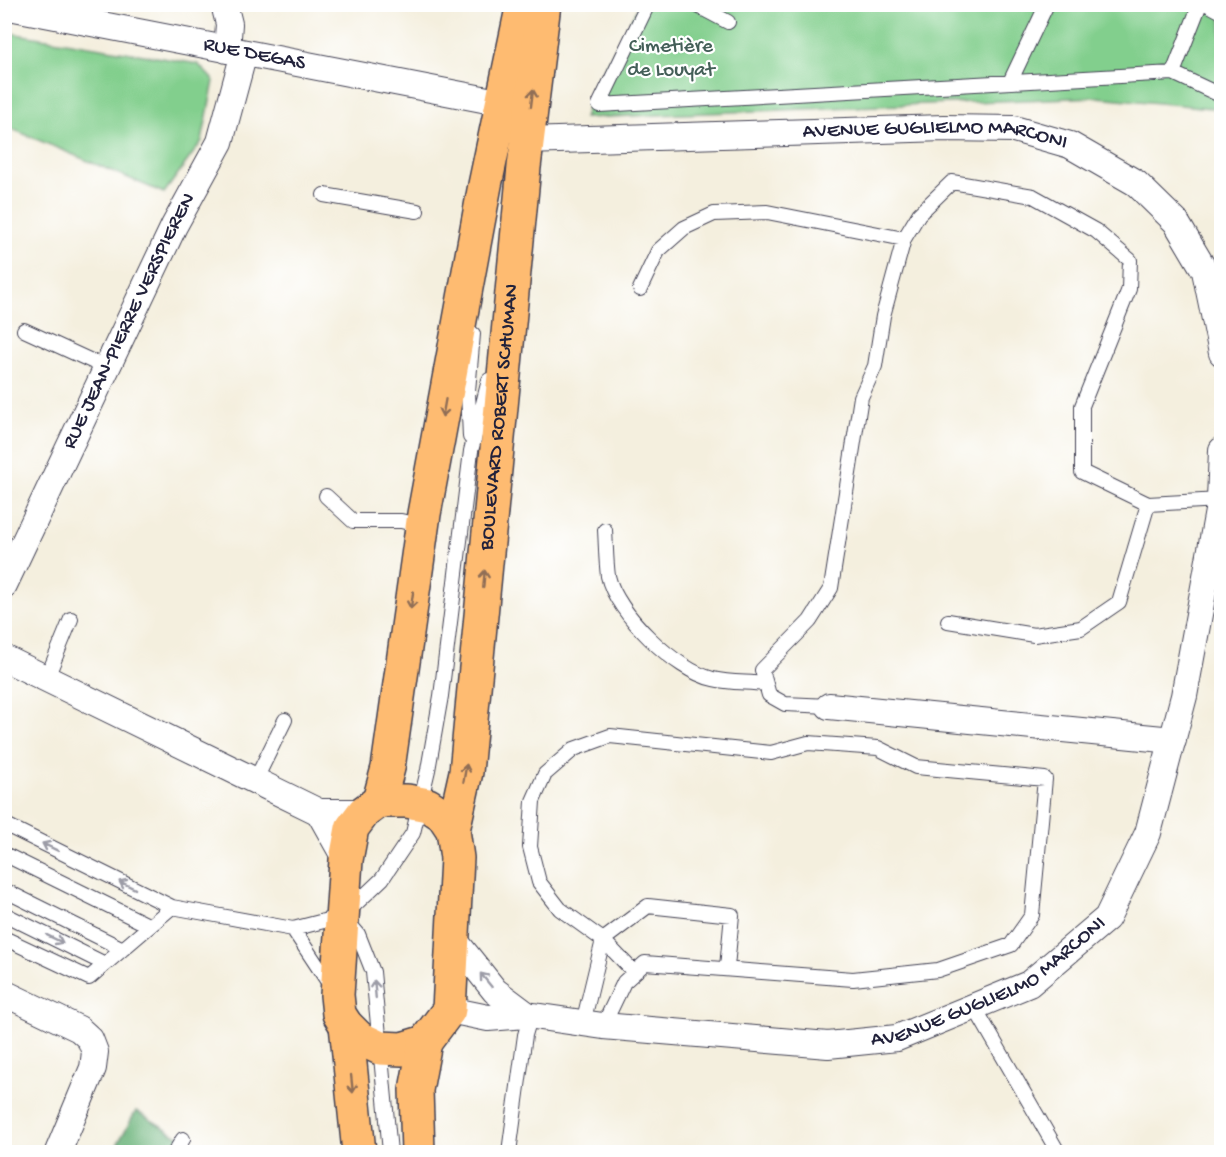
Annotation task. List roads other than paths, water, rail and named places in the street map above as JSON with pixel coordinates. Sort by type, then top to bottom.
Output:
[{"type":"main road","points":[[510,123],[522,4]]},
{"type":"main road","name":"BOULEVARD ROBERT SCHUMAN","points":[[341,1010],[346,860],[352,828],[372,806],[388,768],[422,526],[485,185],[510,123],[544,4]]},
{"type":"main road","name":"BOULEVARD ROBERT SCHUMAN","points":[[453,830],[466,772],[519,219],[510,123]]},
{"type":"main road","points":[[372,806],[420,803],[443,816],[453,830],[457,858],[449,1010],[425,1042],[416,1090],[418,1152]]},
{"type":"main road","points":[[341,1010],[359,1038],[380,1048],[402,1049],[425,1042]]},
{"type":"main road","points":[[341,1010],[359,1152]]},
{"type":"street","name":"RUE JEAN-PIERRE VERSPIEREN","points":[[4,585],[109,369],[174,226],[220,142],[236,51],[224,4]]},
{"type":"street","name":"RUE DEGAS","points":[[4,6],[236,51],[510,123]]},
{"type":"street","name":"AVENUE GUGLIELMO MARCONI","points":[[510,123],[1014,129],[1071,145],[1136,183],[1176,222],[1205,271],[1221,353]]},
{"type":"street","name":"AVENUE GUGLIELMO MARCONI","points":[[449,1010],[488,1018],[529,1015],[593,1024],[828,1045],[897,1038],[1029,984],[1107,918],[1148,832],[1173,740],[1220,500],[1221,450]]},
{"type":"street","points":[[4,658],[319,812],[372,806]]},
{"type":"street","points":[[829,706],[1173,740]]},
{"type":"street","points":[[319,812],[346,860]]},
{"type":"street","name":"AVENUE GUGLIELMO MARCONI","points":[[452,937],[495,991],[529,1015]]},
{"type":"street","points":[[4,993],[79,1029],[90,1039],[95,1052],[93,1068],[58,1152]]},
{"type":"lane","points":[[648,4],[599,105],[1173,73],[1221,96]]},
{"type":"lane","points":[[694,4],[728,22]]},
{"type":"lane","points":[[1010,82],[1047,4]]},
{"type":"lane","points":[[1173,73],[1200,4]]},
{"type":"lane","points":[[1208,4],[1221,12]]},
{"type":"lane","points":[[829,706],[785,704],[769,695],[764,684],[762,670],[810,621],[831,588],[861,397],[874,366],[883,316],[904,239],[919,214],[952,182],[1033,196],[1096,231],[1130,260],[1129,289],[1082,406],[1082,472],[1148,504],[1220,500]]},
{"type":"lane","points":[[471,451],[468,392],[485,185]]},
{"type":"lane","points":[[324,195],[417,211]]},
{"type":"lane","points":[[640,289],[658,251],[684,228],[714,214],[767,212],[904,239]]},
{"type":"lane","points":[[4,824],[172,907],[294,929],[343,916],[382,879],[413,833],[420,803],[441,696],[471,451],[488,390],[519,219]]},
{"type":"lane","points":[[24,330],[109,369]]},
{"type":"lane","points":[[326,496],[353,521],[401,521],[422,526]]},
{"type":"lane","points":[[948,621],[1034,635],[1081,628],[1119,602],[1148,504]]},
{"type":"lane","points":[[604,530],[609,578],[623,606],[647,638],[681,665],[712,679],[764,684]]},
{"type":"lane","points":[[46,680],[71,620]]},
{"type":"lane","points":[[255,781],[285,720]]},
{"type":"lane","points":[[593,1024],[633,971],[645,963],[727,967],[853,979],[938,970],[1011,945],[1032,915],[1045,779],[916,767],[878,748],[808,743],[771,753],[610,736],[574,749],[545,774],[533,801],[530,847],[539,882],[560,909],[603,940],[633,971]]},
{"type":"lane","points":[[4,854],[150,926]]},
{"type":"lane","points":[[4,890],[123,949]]},
{"type":"lane","points":[[593,1024],[603,940],[648,906],[732,915],[727,967]]},
{"type":"lane","points":[[4,938],[90,978],[172,907]]},
{"type":"lane","points":[[4,914],[105,964]]},
{"type":"lane","points":[[343,916],[358,934],[374,972],[390,1152]]},
{"type":"lane","points":[[294,929],[341,1010]]},
{"type":"lane","points":[[975,1008],[1058,1152]]},
{"type":"lane","points":[[509,1152],[529,1015]]},
{"type":"lane","points":[[175,1152],[183,1139]]},
{"type":"park label","name":"Cimetière de Louyat","points":[[671,59]]}]
